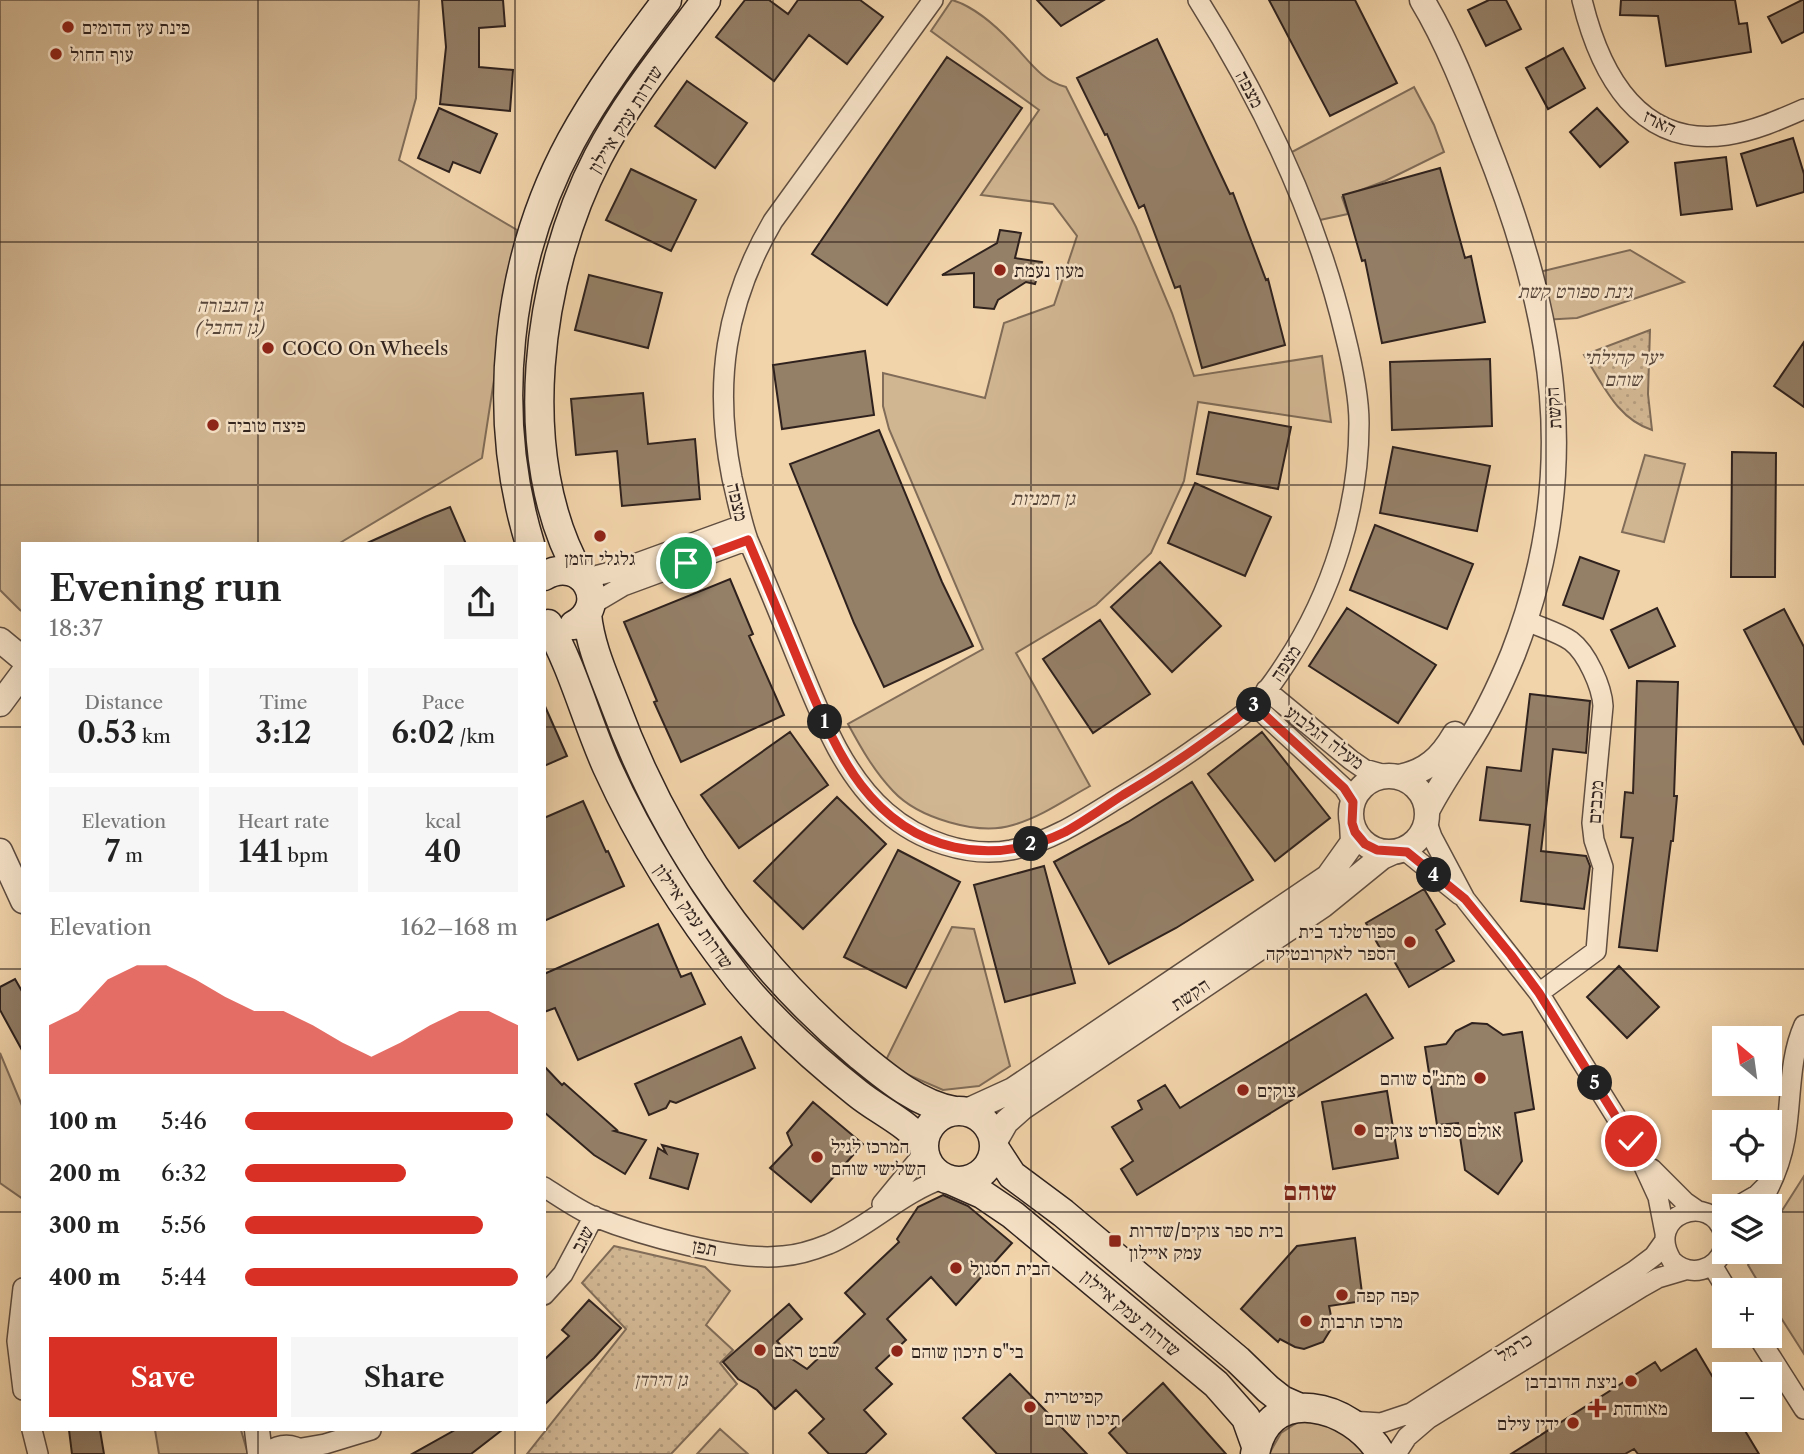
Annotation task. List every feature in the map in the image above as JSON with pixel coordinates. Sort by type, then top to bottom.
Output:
[{"type":"main road","name":"שדרות עמק איילון","points":[[529,542],[518,502],[508,397],[520,281],[543,203],[571,140],[667,0]]},
{"type":"main road","name":"שדרות עמק איילון","points":[[706,0],[637,95],[599,155],[573,213],[551,288],[545,326],[540,397],[544,465],[549,495],[563,542],[586,593],[592,641],[635,753],[668,821],[711,893],[764,962],[821,1023],[878,1070],[918,1098],[941,1108],[961,1111]]},
{"type":"main road","points":[[546,575],[553,571],[567,570],[586,593],[571,626],[557,627],[546,622]]},
{"type":"main road","name":"שדרות עמק איילון","points":[[546,622],[556,638],[591,730],[624,803],[685,910],[740,982],[800,1045],[859,1095],[916,1135],[924,1149]]},
{"type":"main road","points":[[961,1111],[979,1116],[989,1126],[994,1146],[992,1160],[985,1170],[963,1181],[947,1179],[937,1174],[929,1164],[924,1149],[930,1126],[938,1117],[961,1111]]},
{"type":"main road","name":"שדרות עמק איילון","points":[[994,1146],[1012,1175],[1084,1230],[1268,1389],[1282,1400],[1300,1408]]},
{"type":"main road","name":"שדרות עמק איילון","points":[[947,1179],[982,1194],[1013,1215],[1216,1384],[1246,1419],[1255,1450]]},
{"type":"main road","points":[[1255,1450],[1270,1423],[1280,1415],[1300,1408],[1327,1410],[1350,1421],[1368,1437],[1381,1454]]},
{"type":"street","name":"מצפה","points":[[932,0],[773,220],[753,254],[729,330],[723,366],[727,450],[745,532],[819,709],[861,785],[886,812],[912,831],[941,845],[977,851],[1008,851],[1065,832],[1166,770],[1260,697],[1284,667],[1312,621],[1332,571],[1349,515],[1356,472],[1359,420],[1353,368],[1338,302],[1314,230],[1290,172],[1256,99],[1199,0]]},
{"type":"street","name":"הקשת","points":[[1394,776],[1413,774],[1434,763],[1454,737],[1498,649],[1517,595],[1531,537],[1536,505],[1540,436],[1535,371],[1525,313],[1504,239],[1462,121],[1405,0]]},
{"type":"street","name":"הקשת","points":[[1422,0],[1456,71],[1491,156],[1531,274],[1546,340],[1553,405],[1553,485],[1546,539],[1525,620],[1499,686],[1426,815]]},
{"type":"street","name":"הארז","points":[[1582,0],[1589,30],[1602,63],[1624,95],[1645,118],[1668,130],[1692,135],[1726,135],[1764,126],[1804,109]]},
{"type":"street","points":[[586,593],[623,586],[745,532]]},
{"type":"street","points":[[586,593],[618,570],[745,532]]},
{"type":"street","name":"מכבים","points":[[1525,620],[1570,641],[1581,652],[1602,691],[1603,706],[1592,823],[1594,840],[1603,867],[1596,951],[1539,993]]},
{"type":"street","points":[[0,640],[21,657]]},
{"type":"street","points":[[0,704],[21,676]]},
{"type":"street","name":"מעלה הגלבוע","points":[[1260,697],[1364,769],[1394,776]]},
{"type":"street","name":"מעלה הגלבוע","points":[[1260,697],[1344,788],[1352,812]]},
{"type":"street","points":[[1465,899],[1407,852],[1377,850],[1365,844],[1355,832],[1352,812],[1358,791],[1378,777],[1394,776],[1418,789],[1424,799],[1432,837],[1465,899],[1539,993],[1636,1149],[1658,1197],[1672,1261],[1685,1270]]},
{"type":"street","name":"הקשת","points":[[961,1111],[980,1107],[1013,1090],[1328,877],[1353,842],[1352,812]]},
{"type":"street","points":[[1396,851],[1417,840],[1425,826],[1426,815]]},
{"type":"street","points":[[0,851],[5,877],[21,898]]},
{"type":"street","name":"הקשת","points":[[994,1146],[1006,1122],[1023,1107],[1324,905],[1382,857],[1396,851]]},
{"type":"street","points":[[1765,1194],[1785,1141],[1792,1063],[1795,1045],[1804,1025]]},
{"type":"street","name":"תפן","points":[[865,1222],[898,1188],[924,1149]]},
{"type":"street","points":[[1636,1149],[1665,1184],[1712,1218]]},
{"type":"street","name":"תפן","points":[[546,1188],[594,1216],[669,1240],[750,1257],[781,1257],[808,1252],[840,1239],[917,1190],[947,1179]]},
{"type":"street","points":[[1758,1194],[1771,1181]]},
{"type":"street","name":"כרמל","points":[[1350,1421],[1381,1423],[1411,1413],[1634,1271],[1654,1256],[1670,1223],[1677,1216],[1693,1210],[1701,1212]]},
{"type":"street","points":[[1701,1212],[1712,1212]]},
{"type":"street","name":"שגב","points":[[546,1293],[563,1274],[594,1216]]},
{"type":"street","points":[[1712,1265],[1720,1278]]},
{"type":"street","name":"כרמל","points":[[1396,1454],[1407,1437],[1428,1419],[1642,1287],[1658,1278],[1685,1270],[1699,1271],[1712,1265]]},
{"type":"street","points":[[21,1306],[17,1341],[21,1374]]},
{"type":"street","points":[[1765,1348],[1804,1409]]},
{"type":"street","points":[[33,1431],[38,1454]]},
{"type":"street","points":[[257,1431],[261,1454]]},
{"type":"street","points":[[288,1447],[325,1444],[370,1431]]},
{"type":"street","points":[[342,1454],[373,1431]]},
{"type":"green space","name":"גן הגבורה (גן החבל)","points":[[0,0],[419,0],[416,98],[399,160],[517,230],[482,458],[341,542],[21,542],[21,611],[0,590]]},
{"type":"green space","name":"גן חמניות","points":[[952,0],[984,17],[1036,69],[1049,80],[1066,87],[1136,227],[1172,313],[1194,376],[1322,356],[1331,422],[1198,402],[1184,481],[1151,553],[1096,605],[1016,653],[1090,786],[1033,818],[999,828],[949,822],[933,817],[904,801],[874,767],[848,724],[983,649],[889,429],[883,406],[883,373],[985,398],[1004,323],[1054,305],[1077,236],[1053,204],[981,195],[1039,110],[931,31]]},
{"type":"green space","points":[[1414,87],[1434,125],[1444,152],[1385,181],[1342,197],[1348,214],[1315,221],[1290,153]]},
{"type":"green space","name":"גינת ספורט קשת","points":[[1630,250],[1684,282],[1577,318],[1542,320],[1531,274]]},
{"type":"green space","name":"יער קהילתי שוהם","points":[[1650,330],[1648,394],[1652,430],[1629,418],[1620,409],[1584,355]]},
{"type":"green space","points":[[1645,455],[1685,464],[1664,542],[1622,532]]},
{"type":"green space","points":[[952,927],[974,929],[1010,1066],[979,1086],[943,1090],[897,1070],[886,1060]]},
{"type":"green space","points":[[0,1053],[21,1103],[21,1198],[0,1183]]},
{"type":"green space","points":[[1804,1176],[1804,1354],[1782,1319],[1782,1278],[1756,1278],[1748,1265],[1782,1264],[1782,1211]]},
{"type":"green space","name":"גן הירדן","points":[[614,1246],[705,1267],[730,1291],[706,1325],[733,1350],[720,1363],[737,1384],[671,1454],[527,1454],[626,1329],[582,1283]]},
{"type":"green space","points":[[1298,1422],[1317,1423],[1335,1429],[1358,1446],[1364,1454],[1269,1454],[1281,1433]]},
{"type":"green space","points":[[720,1429],[748,1454],[697,1454]]},
{"type":"green space","points":[[155,1431],[241,1431],[248,1454],[159,1454]]},
{"type":"building","points":[[442,0],[503,0],[505,26],[479,28],[479,67],[513,70],[510,111],[440,104],[446,47]]},
{"type":"building","points":[[745,0],[769,0],[788,14],[798,0],[860,0],[883,17],[847,64],[809,35],[774,81],[716,37]]},
{"type":"building","points":[[1037,0],[1104,0],[1061,26]]},
{"type":"building","points":[[1269,0],[1355,0],[1397,83],[1330,116]]},
{"type":"building","points":[[1489,0],[1506,0],[1521,29],[1486,46],[1468,10]]},
{"type":"building","points":[[1621,0],[1735,0],[1739,24],[1747,23],[1751,52],[1666,66],[1658,16],[1620,15]]},
{"type":"building","points":[[1802,0],[1804,32],[1782,43],[1768,17]]},
{"type":"building","points":[[1157,39],[1230,194],[1233,193],[1266,280],[1268,279],[1285,345],[1202,368],[1180,286],[1175,288],[1144,205],[1139,208],[1107,134],[1105,135],[1077,78]]},
{"type":"building","points":[[1563,48],[1585,88],[1548,109],[1526,68]]},
{"type":"building","points":[[947,57],[1022,108],[887,305],[812,254]]},
{"type":"building","points":[[687,81],[747,123],[715,168],[655,126]]},
{"type":"building","points":[[439,108],[497,134],[480,173],[453,162],[449,172],[418,158]]},
{"type":"building","points":[[1597,108],[1628,142],[1600,167],[1570,132]]},
{"type":"building","points":[[1793,138],[1804,174],[1804,192],[1757,206],[1741,154]]},
{"type":"building","points":[[1726,157],[1732,209],[1681,215],[1675,163]]},
{"type":"building","points":[[1440,168],[1465,258],[1471,256],[1485,322],[1382,343],[1365,260],[1362,261],[1343,195]]},
{"type":"building","points":[[631,169],[696,200],[671,251],[606,220]]},
{"type":"building","name":"מעון נעמת","points":[[1000,230],[1021,233],[1015,258],[1042,262],[1035,284],[1026,282],[998,300],[994,309],[974,307],[974,273],[942,275],[997,243]]},
{"type":"building","points":[[589,275],[662,293],[648,348],[575,330]]},
{"type":"building","points":[[1804,342],[1804,407],[1774,386]]},
{"type":"building","points":[[865,351],[874,415],[782,429],[773,365]]},
{"type":"building","points":[[1490,359],[1492,426],[1392,430],[1390,362]]},
{"type":"building","points":[[643,393],[648,444],[695,439],[700,499],[622,506],[617,451],[576,455],[571,399]]},
{"type":"building","points":[[1209,412],[1291,427],[1278,489],[1197,474]]},
{"type":"building","points":[[879,430],[942,582],[973,646],[884,687],[854,623],[790,464]]},
{"type":"building","points":[[1393,447],[1490,466],[1477,531],[1380,513]]},
{"type":"building","points":[[1732,452],[1776,453],[1775,577],[1731,577]]},
{"type":"building","points":[[1195,483],[1271,517],[1245,576],[1168,543]]},
{"type":"building","points":[[450,507],[465,542],[369,542]]},
{"type":"building","points":[[1375,525],[1473,564],[1447,629],[1350,590]]},
{"type":"building","points":[[1580,557],[1619,571],[1603,619],[1563,605]]},
{"type":"building","points":[[1160,562],[1221,626],[1172,672],[1111,607]]},
{"type":"building","points":[[730,579],[753,634],[749,636],[784,715],[681,762],[654,702],[657,701],[624,622]]},
{"type":"building","points":[[1347,608],[1436,665],[1398,723],[1309,666]]},
{"type":"building","points":[[1657,608],[1675,646],[1629,668],[1611,630]]},
{"type":"building","points":[[1784,609],[1804,647],[1804,745],[1744,630]]},
{"type":"building","points":[[1100,620],[1150,694],[1093,733],[1043,659]]},
{"type":"building","points":[[1637,681],[1678,682],[1674,796],[1677,796],[1657,951],[1619,947],[1633,838],[1621,837],[1625,792],[1633,793]]},
{"type":"building","points":[[1530,694],[1590,701],[1586,753],[1553,749],[1541,851],[1586,856],[1590,866],[1584,909],[1521,901],[1530,825],[1480,820],[1487,767],[1521,771]]},
{"type":"building","points":[[546,709],[567,756],[546,765]]},
{"type":"building","points":[[790,732],[828,785],[739,848],[701,795]]},
{"type":"building","points":[[1262,732],[1330,818],[1275,861],[1208,774]]},
{"type":"building","points":[[1192,782],[1253,880],[1176,928],[1109,964],[1054,862],[1128,822]]},
{"type":"building","points":[[837,797],[886,844],[803,929],[754,881]]},
{"type":"building","points":[[583,801],[624,886],[546,920],[546,817]]},
{"type":"building","points":[[898,850],[960,882],[906,988],[844,957]]},
{"type":"building","points":[[1044,866],[1075,983],[1005,1002],[974,885]]},
{"type":"building","name":"ספורטלנד בית הספר לאקרובטיקה","points":[[1424,889],[1445,924],[1436,930],[1454,961],[1409,987],[1390,954],[1385,957],[1366,923]]},
{"type":"building","points":[[658,924],[681,977],[691,973],[705,1004],[578,1060],[555,1008],[546,1011],[546,973]]},
{"type":"building","points":[[1619,966],[1659,1007],[1627,1038],[1587,997]]},
{"type":"building","points":[[15,979],[21,990],[21,1048],[0,1010],[0,987]]},
{"type":"building","points":[[1366,994],[1393,1038],[1137,1195],[1121,1169],[1133,1161],[1112,1127],[1142,1109],[1138,1101],[1165,1085],[1180,1108]]},
{"type":"building","name":"מתנ\"ס שוהם","points":[[1472,1023],[1487,1024],[1503,1035],[1522,1032],[1534,1109],[1515,1113],[1522,1161],[1498,1194],[1465,1170],[1458,1123],[1437,1125],[1425,1047],[1446,1044],[1456,1031]]},
{"type":"building","points":[[741,1037],[755,1068],[676,1103],[670,1101],[666,1108],[649,1115],[635,1084]]},
{"type":"building","points":[[546,1068],[562,1085],[564,1083],[617,1130],[614,1131],[646,1140],[625,1174],[594,1155],[546,1114]]},
{"type":"building","name":"אולם ספורט צוקים","points":[[1387,1091],[1398,1158],[1333,1169],[1322,1102]]},
{"type":"building","name":"המרכז לגיל השלישי שוהם","points":[[813,1102],[863,1144],[811,1202],[770,1168],[792,1145],[787,1133]]},
{"type":"building","points":[[662,1145],[698,1154],[688,1189],[650,1178],[658,1148],[666,1153]]},
{"type":"building","points":[[943,1195],[968,1206],[1012,1243],[956,1305],[931,1277],[887,1319],[906,1340],[876,1368],[892,1384],[864,1410],[886,1434],[865,1454],[829,1454],[809,1433],[824,1419],[796,1390],[775,1409],[757,1390],[738,1379],[723,1362],[789,1304],[802,1319],[777,1341],[792,1359],[807,1369],[865,1314],[845,1293],[899,1242],[897,1239],[918,1207]]},
{"type":"building","points":[[1355,1238],[1363,1301],[1329,1306],[1331,1329],[1323,1342],[1304,1349],[1280,1339],[1278,1342],[1241,1309],[1297,1246]]},
{"type":"building","points":[[589,1300],[621,1328],[546,1403],[546,1358],[569,1336],[562,1330]]},
{"type":"building","points":[[1696,1349],[1712,1376],[1712,1432],[1746,1432],[1759,1454],[1638,1454],[1634,1449],[1625,1454],[1511,1454],[1655,1362],[1661,1371]]},
{"type":"building","points":[[1010,1374],[1087,1454],[997,1454],[963,1418]]},
{"type":"building","points":[[1163,1383],[1226,1454],[1128,1454],[1109,1433]]},
{"type":"building","points":[[69,1431],[100,1431],[104,1454],[72,1454]]},
{"type":"building","points":[[453,1431],[501,1431],[471,1454],[412,1454]]},
{"type":"place","name":"פינת עץ הדומים","points":[[68,27]]},
{"type":"place","name":"עוף החול","points":[[56,54]]},
{"type":"place","name":"מעון נעמת","points":[[1000,270]]},
{"type":"place","name":"COCO On Wheels","points":[[268,348]]},
{"type":"place","name":"פיצה טוביה","points":[[213,425]]},
{"type":"place","name":"גלגלי הזמן","points":[[600,536]]},
{"type":"place","name":"ספורטלנד בית הספר לאקרובטיקה","points":[[1410,942]]},
{"type":"place","name":"מתנ\"ס שוהם","points":[[1480,1078]]},
{"type":"place","name":"צוקים","points":[[1243,1090]]},
{"type":"place","name":"אולם ספורט צוקים","points":[[1360,1130]]},
{"type":"place","name":"המרכז לגיל השלישי שוהם","points":[[817,1157]]},
{"type":"place","name":"בית ספר צוקים/שדרות עמק איילון","points":[[1115,1241]]},
{"type":"place","name":"הבית הסגול","points":[[956,1268]]},
{"type":"place","name":"קפה קפה","points":[[1342,1295]]},
{"type":"place","name":"מרכז תרבות","points":[[1306,1321]]},
{"type":"place","name":"שבט ראם","points":[[760,1350]]},
{"type":"place","name":"בי\"ס תיכון שוהם","points":[[897,1351]]},
{"type":"place","name":"ניצת הדובדבן","points":[[1631,1381]]},
{"type":"place","name":"קפיטרית תיכון שוהם","points":[[1030,1407]]},
{"type":"place","name":"מאוחדת","points":[[1597,1408]]},
{"type":"place","name":"ידין עילם","points":[[1573,1423]]},
{"type":"district","name":"שוהם","points":[[1310,1191]]},
{"type":"route","points":[[686,563],[748,540],[819,709],[861,785],[886,812],[912,831],[941,845],[977,851],[1008,851],[1065,832],[1166,770],[1254,705],[1344,788],[1353,802],[1351,814],[1355,832],[1365,844],[1377,850],[1407,852],[1465,899],[1539,993],[1631,1141]]}]
